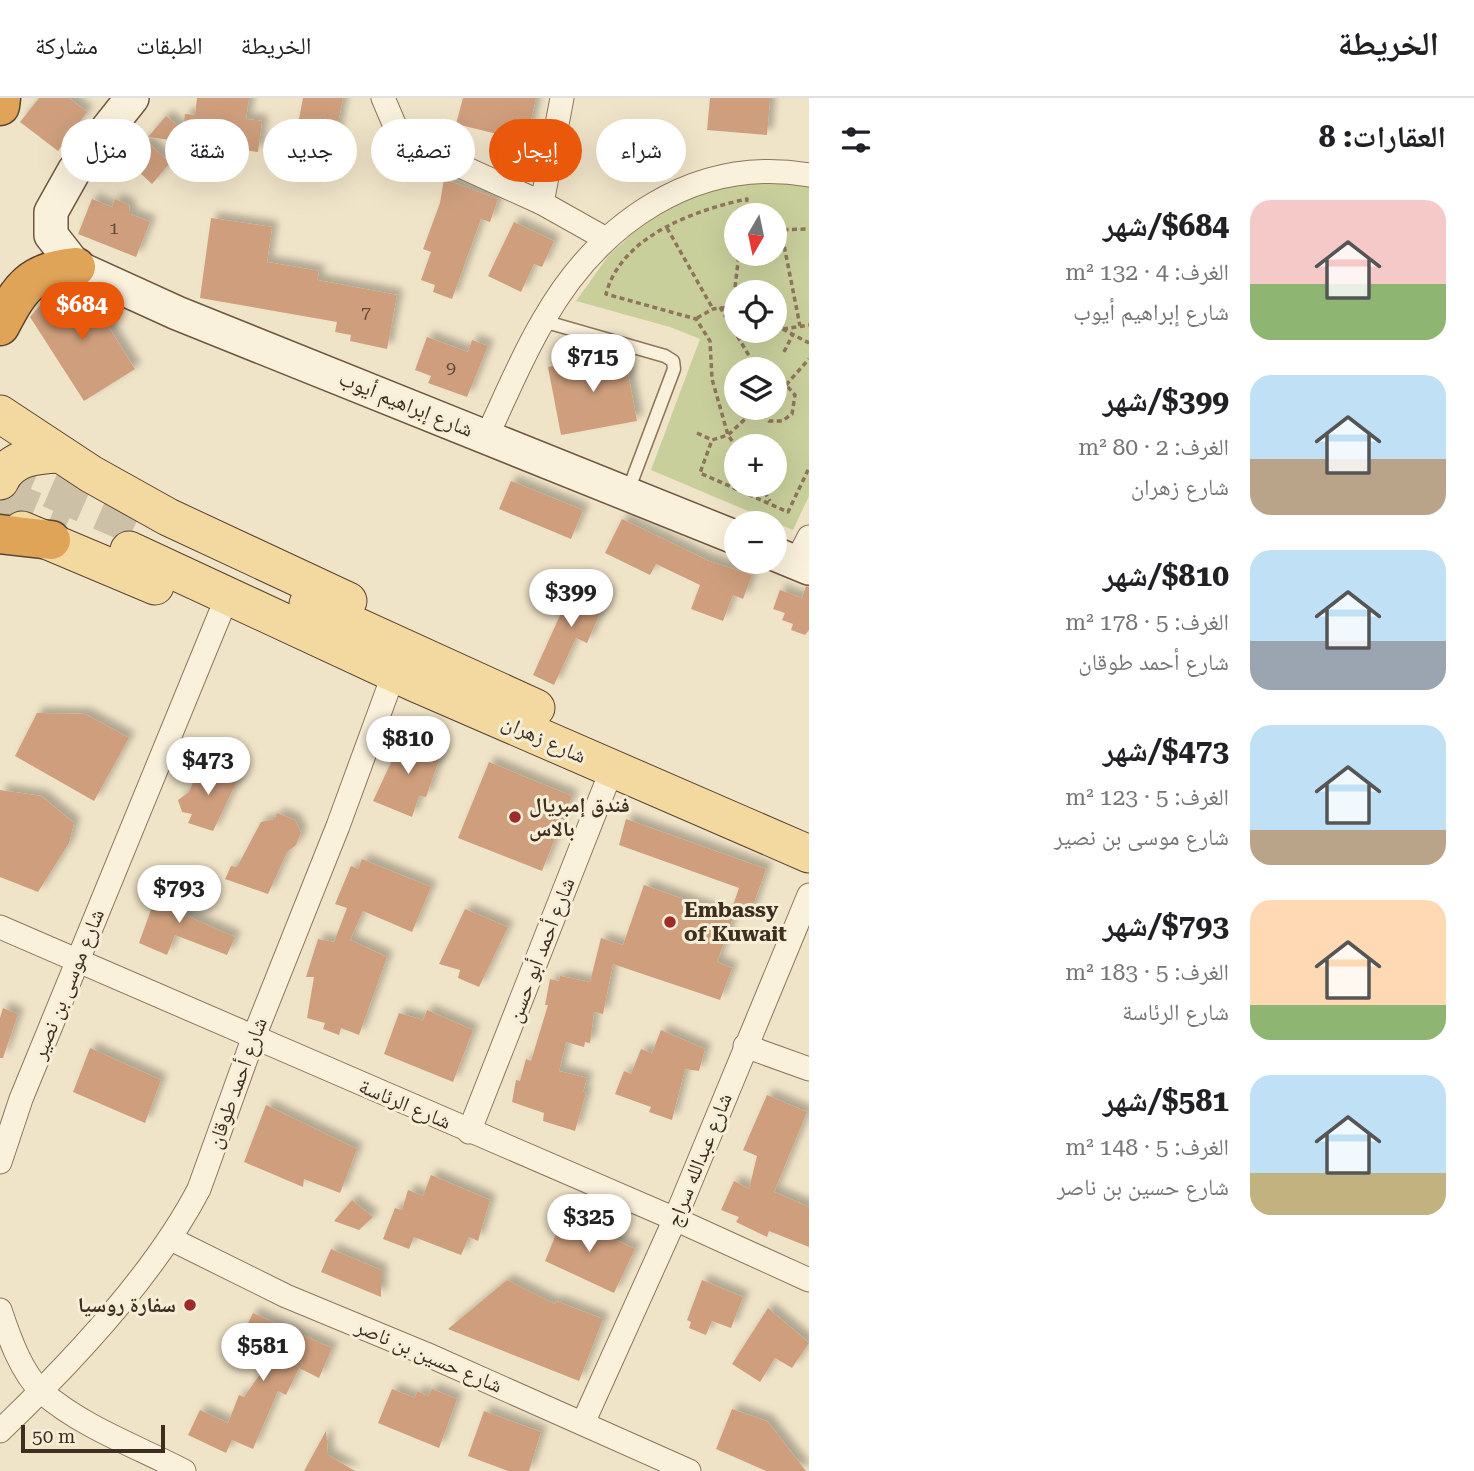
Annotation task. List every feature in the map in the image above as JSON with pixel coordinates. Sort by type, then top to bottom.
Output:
[{"type":"highway","points":[[0,106],[1,98]]},
{"type":"highway","points":[[0,326],[14,299],[29,281],[50,271],[76,268]]},
{"type":"main road","points":[[0,414],[59,454],[168,517],[371,611],[416,636],[431,645],[452,670]]},
{"type":"main road","points":[[0,481],[8,468],[25,458],[59,454]]},
{"type":"main road","points":[[0,502],[20,533],[220,614],[402,683]]},
{"type":"main road","name":"شارع زهران","points":[[809,828],[452,670],[138,541],[402,683],[809,854]]},
{"type":"street","points":[[76,268],[51,235],[51,212],[75,171],[132,98]]},
{"type":"street","points":[[383,98],[395,126],[414,145],[542,203],[606,239]]},
{"type":"street","points":[[542,203],[562,98]]},
{"type":"street","points":[[487,436],[543,321],[568,283],[606,239],[650,206],[698,182],[750,170],[809,175]]},
{"type":"street","name":"شارع إبراهيم أيوب","points":[[76,268],[177,313],[724,533]]},
{"type":"street","name":"شارع موسى بن نصير","points":[[0,1162],[21,1099],[220,614]]},
{"type":"street","name":"شارع أحمد طوقان","points":[[0,1431],[41,1391],[171,1239],[199,1189],[253,1039],[338,825],[402,683]]},
{"type":"street","name":"شارع أحمد أبو حسن","points":[[470,1132],[612,769]]},
{"type":"street","name":"شارع عبدالله سراج","points":[[583,1423],[675,1219],[809,895]]},
{"type":"street","name":"شارع الرئاسة","points":[[0,927],[253,1039],[675,1219],[809,1280]]},
{"type":"street","points":[[745,1046],[809,1069]]},
{"type":"street","name":"شارع حسين بن ناصر","points":[[171,1239],[286,1296],[690,1471]]},
{"type":"street","points":[[0,1310],[13,1345],[41,1391],[94,1426],[184,1471]]},
{"type":"lane","points":[[543,321],[673,361],[674,369],[627,495]]},
{"type":"path","points":[[728,203],[747,199],[746,203]]},
{"type":"path","points":[[724,204],[667,228],[634,250],[617,268],[606,294],[696,319],[710,341],[712,379],[728,434]]},
{"type":"path","points":[[667,228],[713,309]]},
{"type":"path","points":[[788,230],[809,229]]},
{"type":"path","points":[[786,266],[800,326]]},
{"type":"path","points":[[696,319],[713,309],[724,306]]},
{"type":"path","points":[[720,307],[750,357]]},
{"type":"path","points":[[787,328],[809,325]]},
{"type":"path","points":[[787,331],[809,343]]},
{"type":"path","points":[[784,352],[793,334]]},
{"type":"path","points":[[787,383],[809,359]]},
{"type":"path","points":[[787,385],[795,395],[796,402],[787,418]]},
{"type":"path","points":[[729,434],[744,420]]},
{"type":"path","points":[[697,433],[712,440],[724,436]]},
{"type":"path","points":[[712,440],[700,473],[771,502],[788,512],[809,468]]},
{"type":"path","points":[[768,497],[771,502]]},
{"type":"green space","points":[[809,181],[809,496],[793,530],[787,527],[787,511],[748,511],[651,470],[700,339],[670,327],[576,301],[609,255],[651,217],[724,182]]},
{"type":"building","points":[[39,98],[69,98],[87,112],[82,119],[61,119],[61,147],[58,151],[20,122]]},
{"type":"building","points":[[197,98],[249,98],[246,119],[184,119],[185,114],[195,115]]},
{"type":"building","points":[[303,98],[343,98],[339,119],[299,119]]},
{"type":"building","points":[[463,98],[536,98],[531,119],[489,119],[489,132],[475,129],[475,119],[457,119]]},
{"type":"building","points":[[710,98],[770,98],[767,135],[707,130]]},
{"type":"building","points":[[166,116],[170,119],[165,119],[165,139],[151,137],[151,134]]},
{"type":"building","points":[[249,119],[262,121],[258,152],[249,151]]},
{"type":"building","points":[[151,146],[165,158],[165,169],[152,184],[150,182]]},
{"type":"building","points":[[444,182],[452,182],[498,199],[490,222],[481,219],[452,299],[433,292],[435,285],[421,280],[431,252],[423,249],[440,203]]},
{"type":"building","points":[[92,199],[112,207],[115,199],[129,205],[130,214],[150,222],[136,257],[78,234]]},
{"type":"building","points":[[211,218],[272,227],[267,262],[319,271],[317,280],[397,295],[387,349],[350,341],[351,335],[335,332],[337,322],[200,298]]},
{"type":"building","points":[[514,222],[554,241],[542,267],[534,264],[521,292],[488,276]]},
{"type":"building","points":[[78,289],[88,294],[135,369],[84,401],[30,317],[48,296]]},
{"type":"building","points":[[427,337],[468,352],[472,340],[488,346],[467,397],[428,383],[431,376],[415,370]]},
{"type":"building","points":[[624,353],[637,421],[561,435],[548,367]]},
{"type":"building","points":[[511,481],[583,510],[571,539],[499,509]]},
{"type":"building","points":[[622,519],[724,566],[724,574],[752,575],[743,599],[733,595],[723,621],[691,609],[700,585],[656,564],[650,575],[605,553]]},
{"type":"building","points":[[576,580],[608,595],[587,643],[576,638],[554,685],[533,675]]},
{"type":"building","points":[[806,586],[809,587],[809,630],[805,635],[791,630],[793,624],[782,620],[785,613],[773,609],[780,590],[802,598]]},
{"type":"building","points":[[37,713],[85,714],[129,738],[94,801],[15,756]]},
{"type":"building","points":[[404,735],[431,744],[430,747],[442,752],[426,797],[419,796],[412,817],[373,801]]},
{"type":"building","name":"فندق إمبريال بالاس","points":[[489,762],[572,796],[542,871],[458,838]]},
{"type":"building","points":[[201,764],[238,779],[213,831],[188,823],[192,814],[182,812],[178,800],[189,792]]},
{"type":"building","points":[[0,790],[41,796],[74,823],[69,843],[38,892],[0,877]]},
{"type":"building","points":[[277,813],[295,820],[301,833],[296,845],[287,852],[268,894],[225,879],[231,866],[237,867],[261,822],[275,819]]},
{"type":"building","points":[[626,819],[766,869],[749,917],[730,914],[739,888],[619,845]]},
{"type":"building","points":[[362,859],[431,887],[412,932],[363,911],[350,940],[387,957],[359,1035],[341,1028],[339,1035],[323,1029],[325,1023],[307,1018],[314,977],[306,977],[318,939],[334,942],[347,908],[335,904],[351,866],[358,869]]},
{"type":"building","points":[[161,882],[190,894],[182,914],[235,937],[227,955],[175,935],[167,955],[139,943]]},
{"type":"building","points":[[644,885],[733,917],[717,962],[732,968],[720,1000],[613,964],[603,1014],[594,1012],[590,1043],[585,1042],[584,1047],[566,1042],[559,1071],[587,1078],[583,1092],[586,1093],[575,1131],[543,1121],[544,1113],[512,1102],[516,1080],[520,1081],[526,1059],[531,1061],[548,1005],[545,1005],[550,979],[559,981],[560,976],[590,982],[601,938],[623,945]]},
{"type":"building","points":[[465,909],[508,927],[479,987],[458,978],[460,970],[439,964]]},
{"type":"building","points":[[3,1008],[18,1014],[3,1058],[0,1058],[0,1018]]},
{"type":"building","points":[[427,1010],[473,1030],[453,1082],[384,1054],[399,1013],[423,1020]]},
{"type":"building","points":[[661,1030],[705,1049],[699,1071],[685,1069],[672,1120],[649,1112],[651,1107],[615,1094],[624,1071],[631,1074],[641,1049],[652,1053]]},
{"type":"building","points":[[90,1048],[161,1080],[145,1123],[73,1092]]},
{"type":"building","points":[[767,1095],[807,1112],[774,1192],[809,1207],[809,1247],[769,1231],[767,1237],[736,1222],[739,1217],[721,1210],[734,1181],[749,1189],[757,1156],[743,1150]]},
{"type":"building","points":[[266,1105],[357,1149],[340,1193],[304,1179],[303,1187],[244,1162]]},
{"type":"building","points":[[431,1175],[490,1200],[478,1241],[469,1237],[461,1255],[414,1237],[409,1249],[383,1239],[395,1208],[402,1210],[408,1190],[423,1196]]},
{"type":"building","points":[[352,1200],[373,1217],[359,1230],[334,1221]]},
{"type":"building","points":[[564,1215],[635,1249],[614,1293],[545,1261]]},
{"type":"building","points":[[331,1249],[381,1270],[381,1297],[321,1272]]},
{"type":"building","points":[[507,1280],[555,1304],[556,1301],[603,1319],[579,1381],[448,1329]]},
{"type":"building","points":[[702,1280],[743,1297],[731,1328],[712,1321],[706,1335],[689,1328],[691,1322],[687,1320]]},
{"type":"building","points":[[768,1308],[809,1343],[792,1368],[775,1358],[760,1382],[732,1364]]},
{"type":"building","points":[[253,1313],[332,1348],[319,1378],[299,1368],[286,1395],[278,1391],[253,1449],[232,1440],[226,1453],[188,1435],[200,1410],[228,1423],[239,1395],[244,1397],[272,1357],[239,1342]]},
{"type":"building","points":[[392,1389],[415,1398],[417,1391],[428,1396],[432,1389],[457,1399],[439,1448],[378,1423]]},
{"type":"building","points":[[732,1409],[767,1421],[806,1471],[766,1471],[716,1449]]},
{"type":"building","points":[[484,1411],[541,1432],[529,1471],[508,1471],[468,1456]]},
{"type":"building","points":[[326,1431],[328,1455],[355,1471],[304,1471]]},
{"type":"tunnel","points":[[0,467],[147,532]]},
{"type":"tunnel","points":[[0,496],[67,524]]},
{"type":"place","name":"فندق إمبريال بالاس","points":[[515,817]]},
{"type":"place","name":"Embassy of Kuwait","points":[[670,922]]},
{"type":"place","name":"سفارة روسيا","points":[[190,1305]]}]
